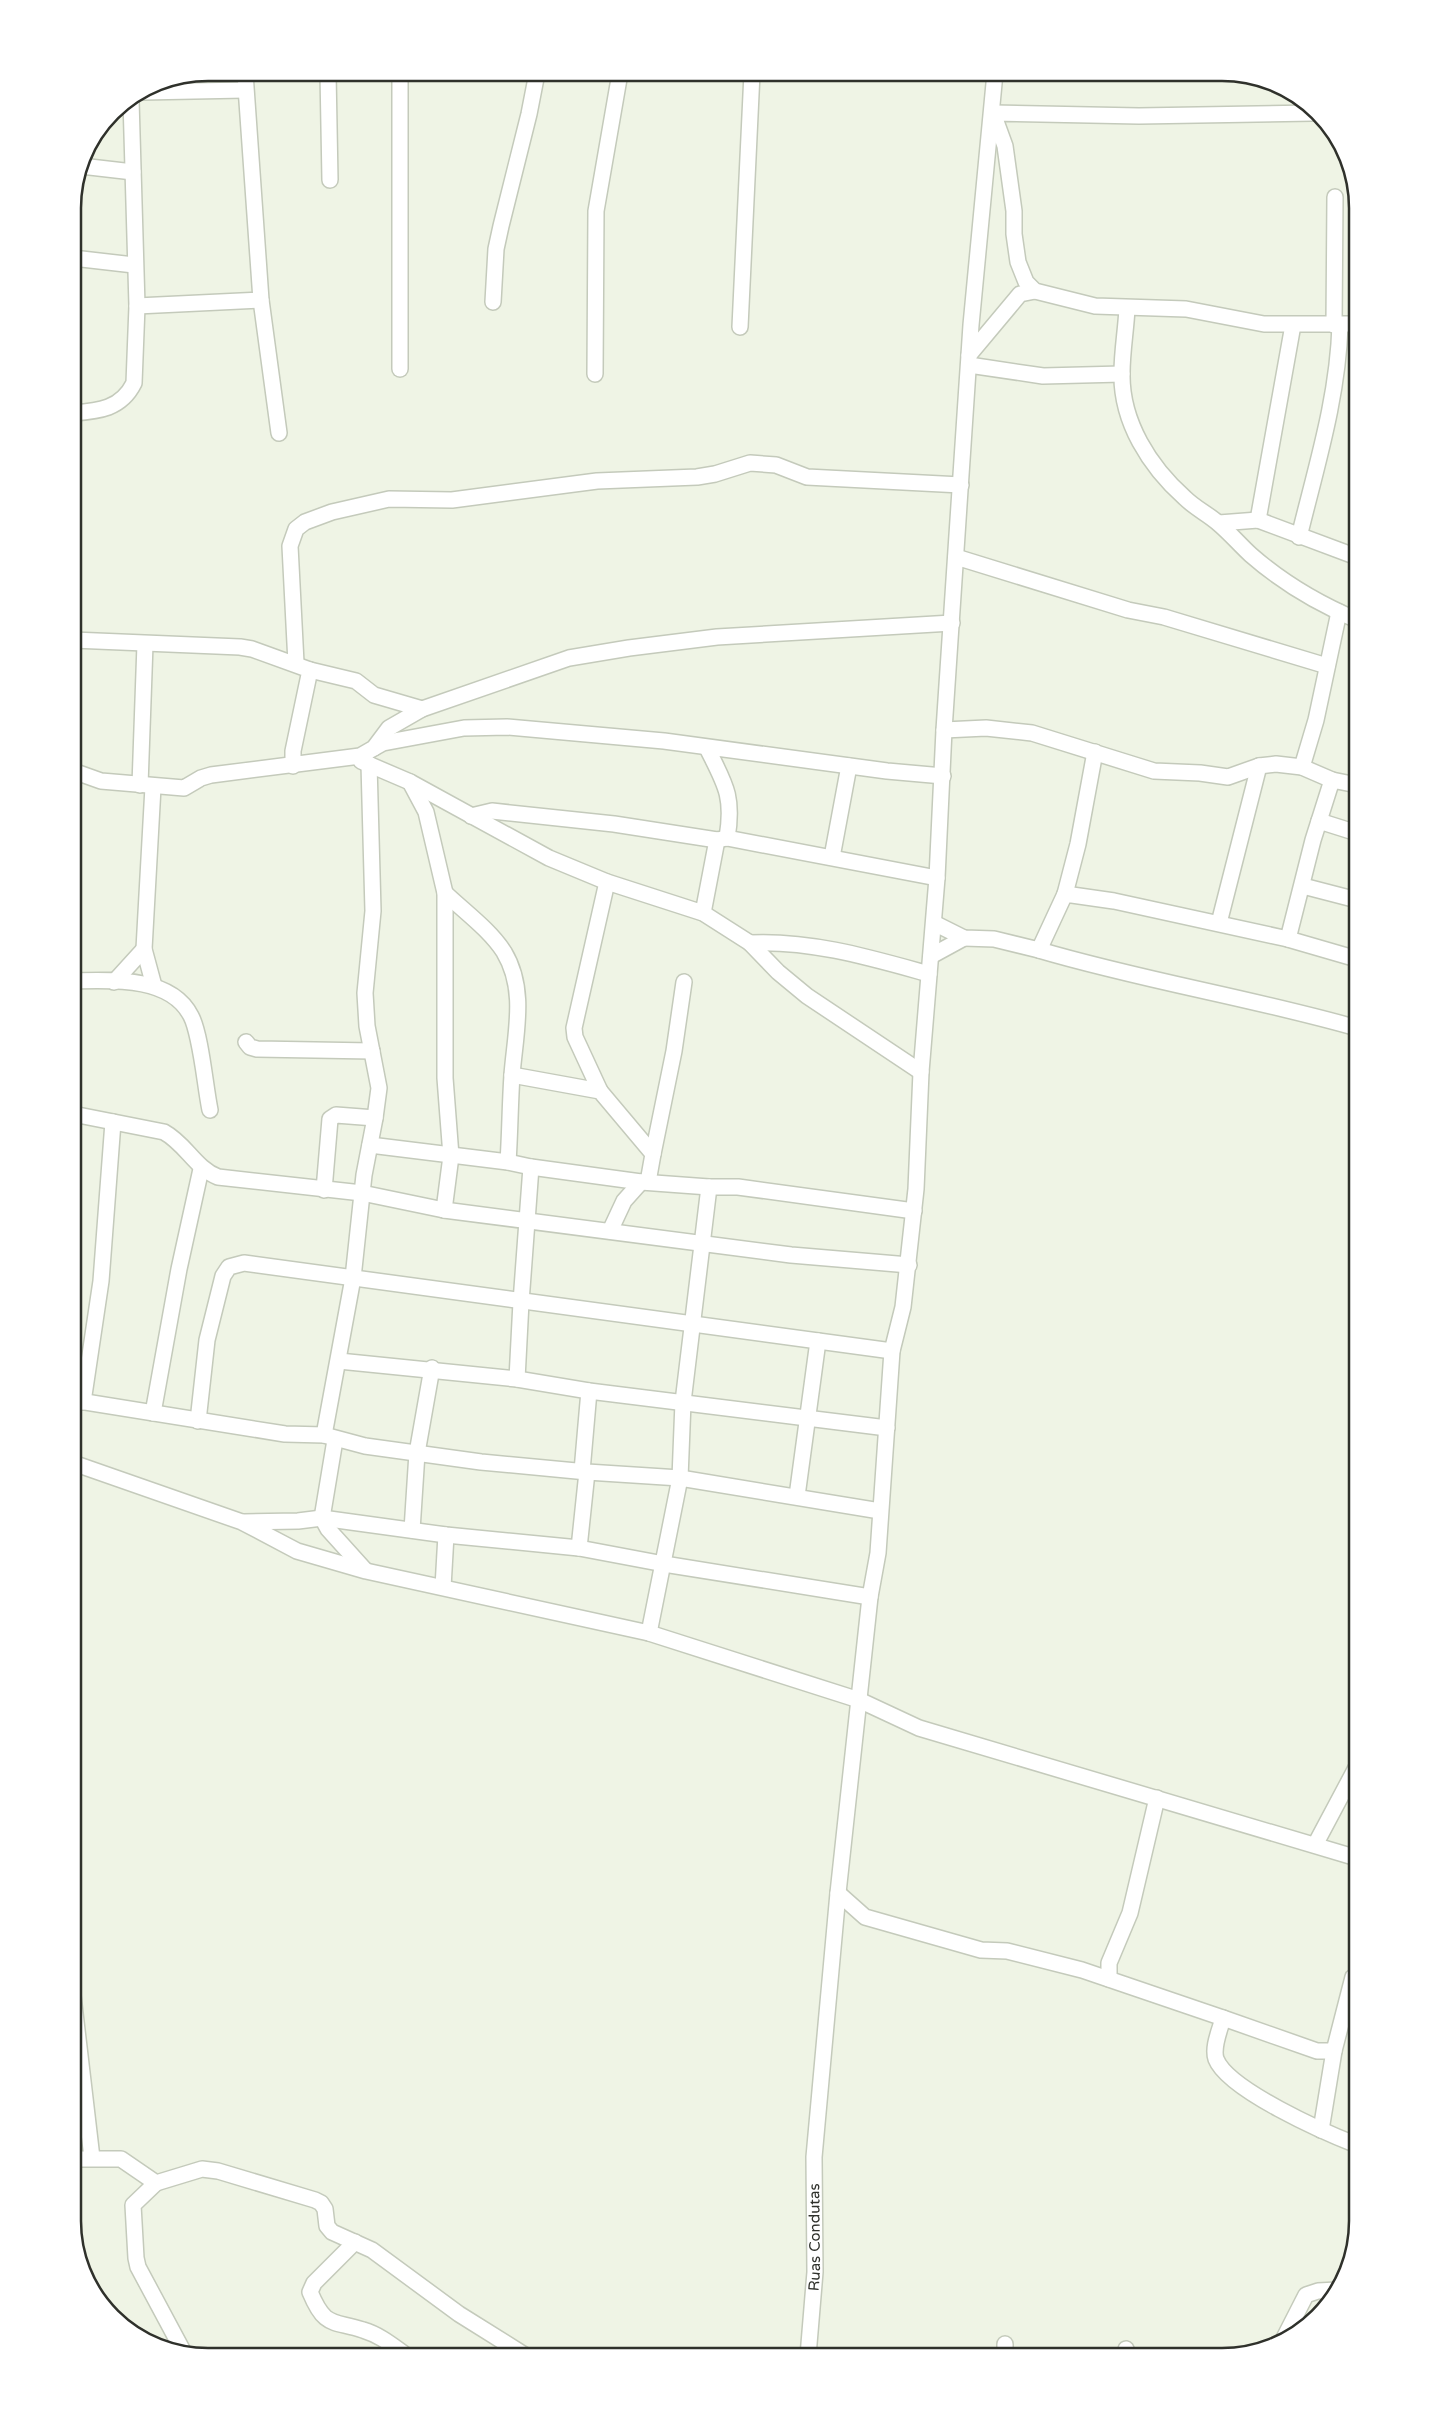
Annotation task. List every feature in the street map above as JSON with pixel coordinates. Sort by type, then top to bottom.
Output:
[{"type":"street","points":[[245,81],[261,300],[279,433]]},
{"type":"street","points":[[328,81],[330,180]]},
{"type":"street","points":[[400,81],[398,140],[400,370]]},
{"type":"street","points":[[493,302],[499,233],[535,81]]},
{"type":"street","points":[[595,374],[596,211],[619,81]]},
{"type":"street","points":[[740,327],[752,82]]},
{"type":"street","name":"Ruas Condutas","points":[[809,2348],[814,2272],[814,2157],[838,1893],[870,1597],[878,1553],[892,1351],[904,1307],[914,1211],[969,360],[995,82]]},
{"type":"street","points":[[158,92],[245,90]]},
{"type":"street","points":[[82,412],[110,408],[130,393],[134,384],[136,370],[136,306],[131,108]]},
{"type":"street","points":[[1035,291],[1026,282],[1018,262],[1014,234],[1014,211],[1005,146],[993,113],[1139,116],[1307,114]]},
{"type":"street","points":[[89,167],[133,172]]},
{"type":"street","points":[[1299,537],[1328,421],[1339,355],[1335,197]]},
{"type":"street","points":[[82,259],[134,265]]},
{"type":"street","points":[[1122,374],[1043,376],[969,360],[1002,313],[1020,294],[1035,291],[1095,306],[1186,309],[1264,324],[1349,324]]},
{"type":"street","points":[[136,306],[261,300]]},
{"type":"street","points":[[1128,308],[1122,374],[1129,416],[1143,449],[1185,498],[1219,523],[1270,570],[1303,593],[1349,616]]},
{"type":"street","points":[[1258,520],[1293,325]]},
{"type":"street","points":[[293,766],[293,751],[303,667],[290,546],[292,535],[305,522],[332,512],[389,499],[452,500],[597,481],[705,476],[750,463],[776,465],[808,477],[961,486]]},
{"type":"street","points":[[1219,523],[1258,520],[1349,555]]},
{"type":"street","points":[[956,557],[1128,610],[1164,617],[1327,666]]},
{"type":"street","points":[[1302,767],[1316,720],[1339,612]]},
{"type":"street","points":[[374,748],[389,728],[422,709],[569,658],[717,637],[952,623]]},
{"type":"street","points":[[82,640],[240,646],[303,667],[356,681],[374,695],[422,709]]},
{"type":"street","points":[[145,644],[144,949],[154,986]]},
{"type":"street","points":[[82,774],[101,781],[184,788],[201,778],[211,775],[353,757],[366,754],[383,743],[448,730],[484,727],[570,732],[943,776]]},
{"type":"street","points":[[944,730],[986,728],[1020,731],[1044,736],[1137,767],[1173,773],[1200,773],[1228,777],[1259,766],[1276,764],[1302,767],[1332,780],[1349,783]]},
{"type":"street","points":[[703,913],[722,839],[730,817],[729,794],[707,748]]},
{"type":"street","points":[[1039,950],[1065,894],[1078,844],[1095,752]]},
{"type":"street","points":[[353,757],[410,782],[537,852],[607,882],[703,913],[750,943],[778,972],[799,990],[922,1072]]},
{"type":"street","points":[[366,1571],[328,1528],[322,1518],[329,1437],[339,1360],[353,1278],[362,1193],[375,1118],[378,1088],[367,1026],[366,993],[373,911],[369,764]]},
{"type":"street","points":[[832,858],[849,766]]},
{"type":"street","points":[[1219,923],[1259,766]]},
{"type":"street","points":[[1288,940],[1332,780]]},
{"type":"street","points":[[410,782],[426,812],[445,894],[445,1078],[451,1156],[444,1210]]},
{"type":"street","points":[[471,816],[492,811],[614,824],[722,839],[937,878]]},
{"type":"street","points":[[1319,822],[1349,830]]},
{"type":"street","points":[[607,882],[574,1028],[575,1037],[600,1091],[652,1154]]},
{"type":"street","points":[[1303,886],[1349,898]]},
{"type":"street","points":[[445,894],[492,937],[503,950],[513,969],[518,1006],[512,1075],[508,1162]]},
{"type":"street","points":[[1065,894],[1219,923],[1349,957]]},
{"type":"street","points":[[934,923],[964,938],[994,939],[1095,966],[1193,986],[1349,1026]]},
{"type":"street","points":[[931,956],[964,938]]},
{"type":"street","points":[[750,943],[782,943],[828,949],[929,974]]},
{"type":"street","points":[[114,982],[144,949]]},
{"type":"street","points":[[82,981],[154,986],[175,996],[191,1015],[195,1024],[210,1110]]},
{"type":"street","points":[[610,1231],[624,1202],[644,1182],[652,1154],[674,1051],[684,982]]},
{"type":"street","points":[[246,1042],[250,1048],[257,1049],[372,1051]]},
{"type":"street","points":[[512,1075],[600,1091]]},
{"type":"street","points":[[324,1190],[330,1119],[336,1115],[375,1118]]},
{"type":"street","points":[[82,1116],[164,1132],[180,1143],[202,1169],[218,1178],[362,1193],[444,1210],[833,1260],[909,1265]]},
{"type":"street","points":[[81,1383],[101,1280],[109,1204],[113,1122]]},
{"type":"street","points":[[370,1145],[508,1162],[531,1168],[644,1182],[757,1190],[914,1211]]},
{"type":"street","points":[[517,1379],[520,1302],[531,1168]]},
{"type":"street","points":[[154,1413],[179,1269],[202,1169]]},
{"type":"street","points":[[649,1633],[680,1478],[684,1402],[701,1242],[709,1187]]},
{"type":"street","points":[[198,1422],[207,1340],[223,1276],[229,1267],[244,1263],[520,1302],[692,1323],[892,1351]]},
{"type":"street","points":[[797,1496],[818,1341]]},
{"type":"street","points":[[339,1360],[432,1368],[589,1391],[887,1428]]},
{"type":"street","points":[[412,1530],[417,1453],[432,1368]]},
{"type":"street","points":[[579,1548],[589,1391]]},
{"type":"street","points":[[81,1402],[198,1422],[285,1434],[329,1437],[417,1453],[585,1472],[680,1478],[797,1496],[880,1512]]},
{"type":"street","points":[[81,1466],[242,1522],[297,1551],[366,1571],[649,1633],[859,1700],[919,1728],[1349,1855]]},
{"type":"street","points":[[242,1522],[298,1521],[322,1518],[446,1535],[579,1548],[664,1564],[870,1597]]},
{"type":"street","points":[[297,1551],[298,1521]]},
{"type":"street","points":[[443,1587],[446,1535]]},
{"type":"street","points":[[1315,1845],[1349,1783]]},
{"type":"street","points":[[1109,1979],[1109,1963],[1130,1912],[1157,1798]]},
{"type":"street","points":[[838,1893],[865,1917],[980,1950],[1008,1951],[1109,1979],[1317,2051],[1334,2051]]},
{"type":"street","points":[[1322,2130],[1334,2051],[1349,1993]]},
{"type":"street","points":[[1223,2018],[1215,2047],[1216,2059],[1224,2070],[1255,2096],[1322,2130],[1349,2140]]},
{"type":"street","points":[[81,2065],[92,2158]]},
{"type":"street","points":[[81,2158],[121,2159],[156,2183]]},
{"type":"street","points":[[179,2344],[138,2267],[133,2205],[156,2183],[202,2169],[218,2171],[321,2203],[325,2209],[327,2226],[332,2232],[372,2250],[459,2314],[511,2347]]},
{"type":"street","points":[[355,2242],[314,2283],[310,2292],[325,2318],[337,2325],[363,2330],[382,2338],[395,2347]]},
{"type":"street","points":[[1289,2328],[1306,2295],[1327,2291]]}]
